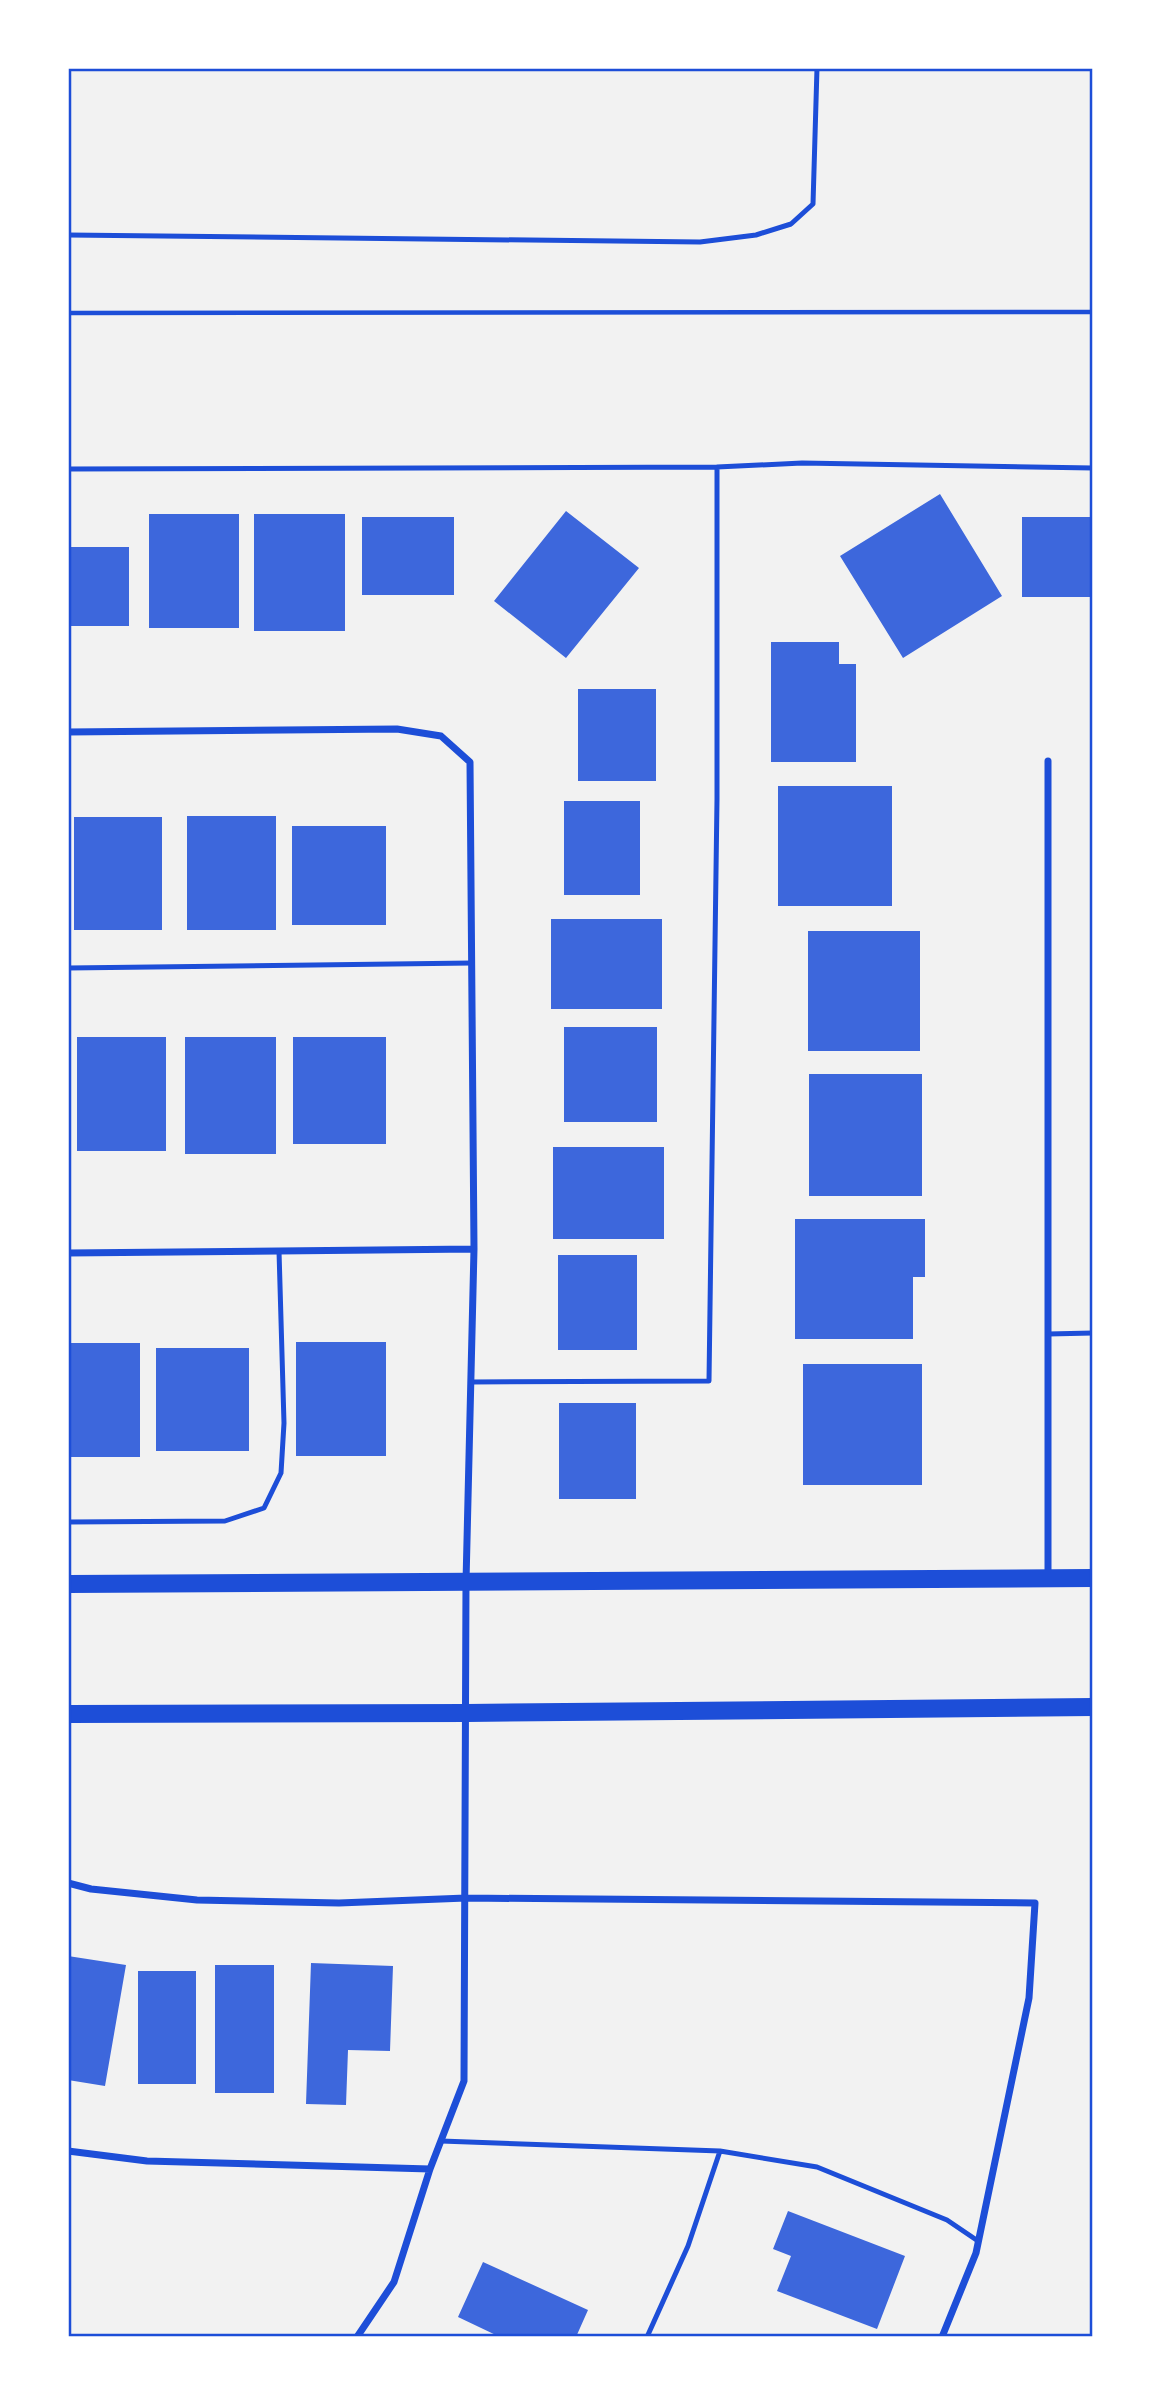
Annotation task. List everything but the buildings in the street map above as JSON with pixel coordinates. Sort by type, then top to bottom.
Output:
[{"type":"main road","points":[[68,1584],[1093,1578]]},
{"type":"main road","points":[[68,1714],[1093,1707]]},
{"type":"street","points":[[68,732],[397,729],[441,736],[470,762],[474,1249],[466,1582],[464,2081],[430,2169],[394,2282],[357,2337]]},
{"type":"street","points":[[1048,761],[1048,1579]]},
{"type":"street","points":[[68,1253],[474,1249]]},
{"type":"street","points":[[68,1883],[91,1889],[197,1900],[339,1903],[466,1898],[1035,1903],[1028,1998],[978,2241],[942,2337]]},
{"type":"street","points":[[68,2151],[146,2161],[430,2169]]},
{"type":"lane","points":[[68,235],[700,242],[756,235],[791,224],[813,204],[817,68]]},
{"type":"lane","points":[[68,469],[717,467],[816,463],[1093,468]]},
{"type":"lane","points":[[471,1382],[709,1381],[717,799],[717,467]]},
{"type":"lane","points":[[68,968],[472,963]]},
{"type":"lane","points":[[68,1522],[225,1521],[264,1508],[281,1473],[284,1423],[279,1251]]},
{"type":"lane","points":[[1048,1335],[1093,1334]]},
{"type":"lane","points":[[441,2141],[720,2151],[817,2167],[947,2220],[978,2241]]},
{"type":"lane","points":[[647,2337],[688,2246],[720,2151]]},
{"type":"path","points":[[68,313],[1093,312]]}]
